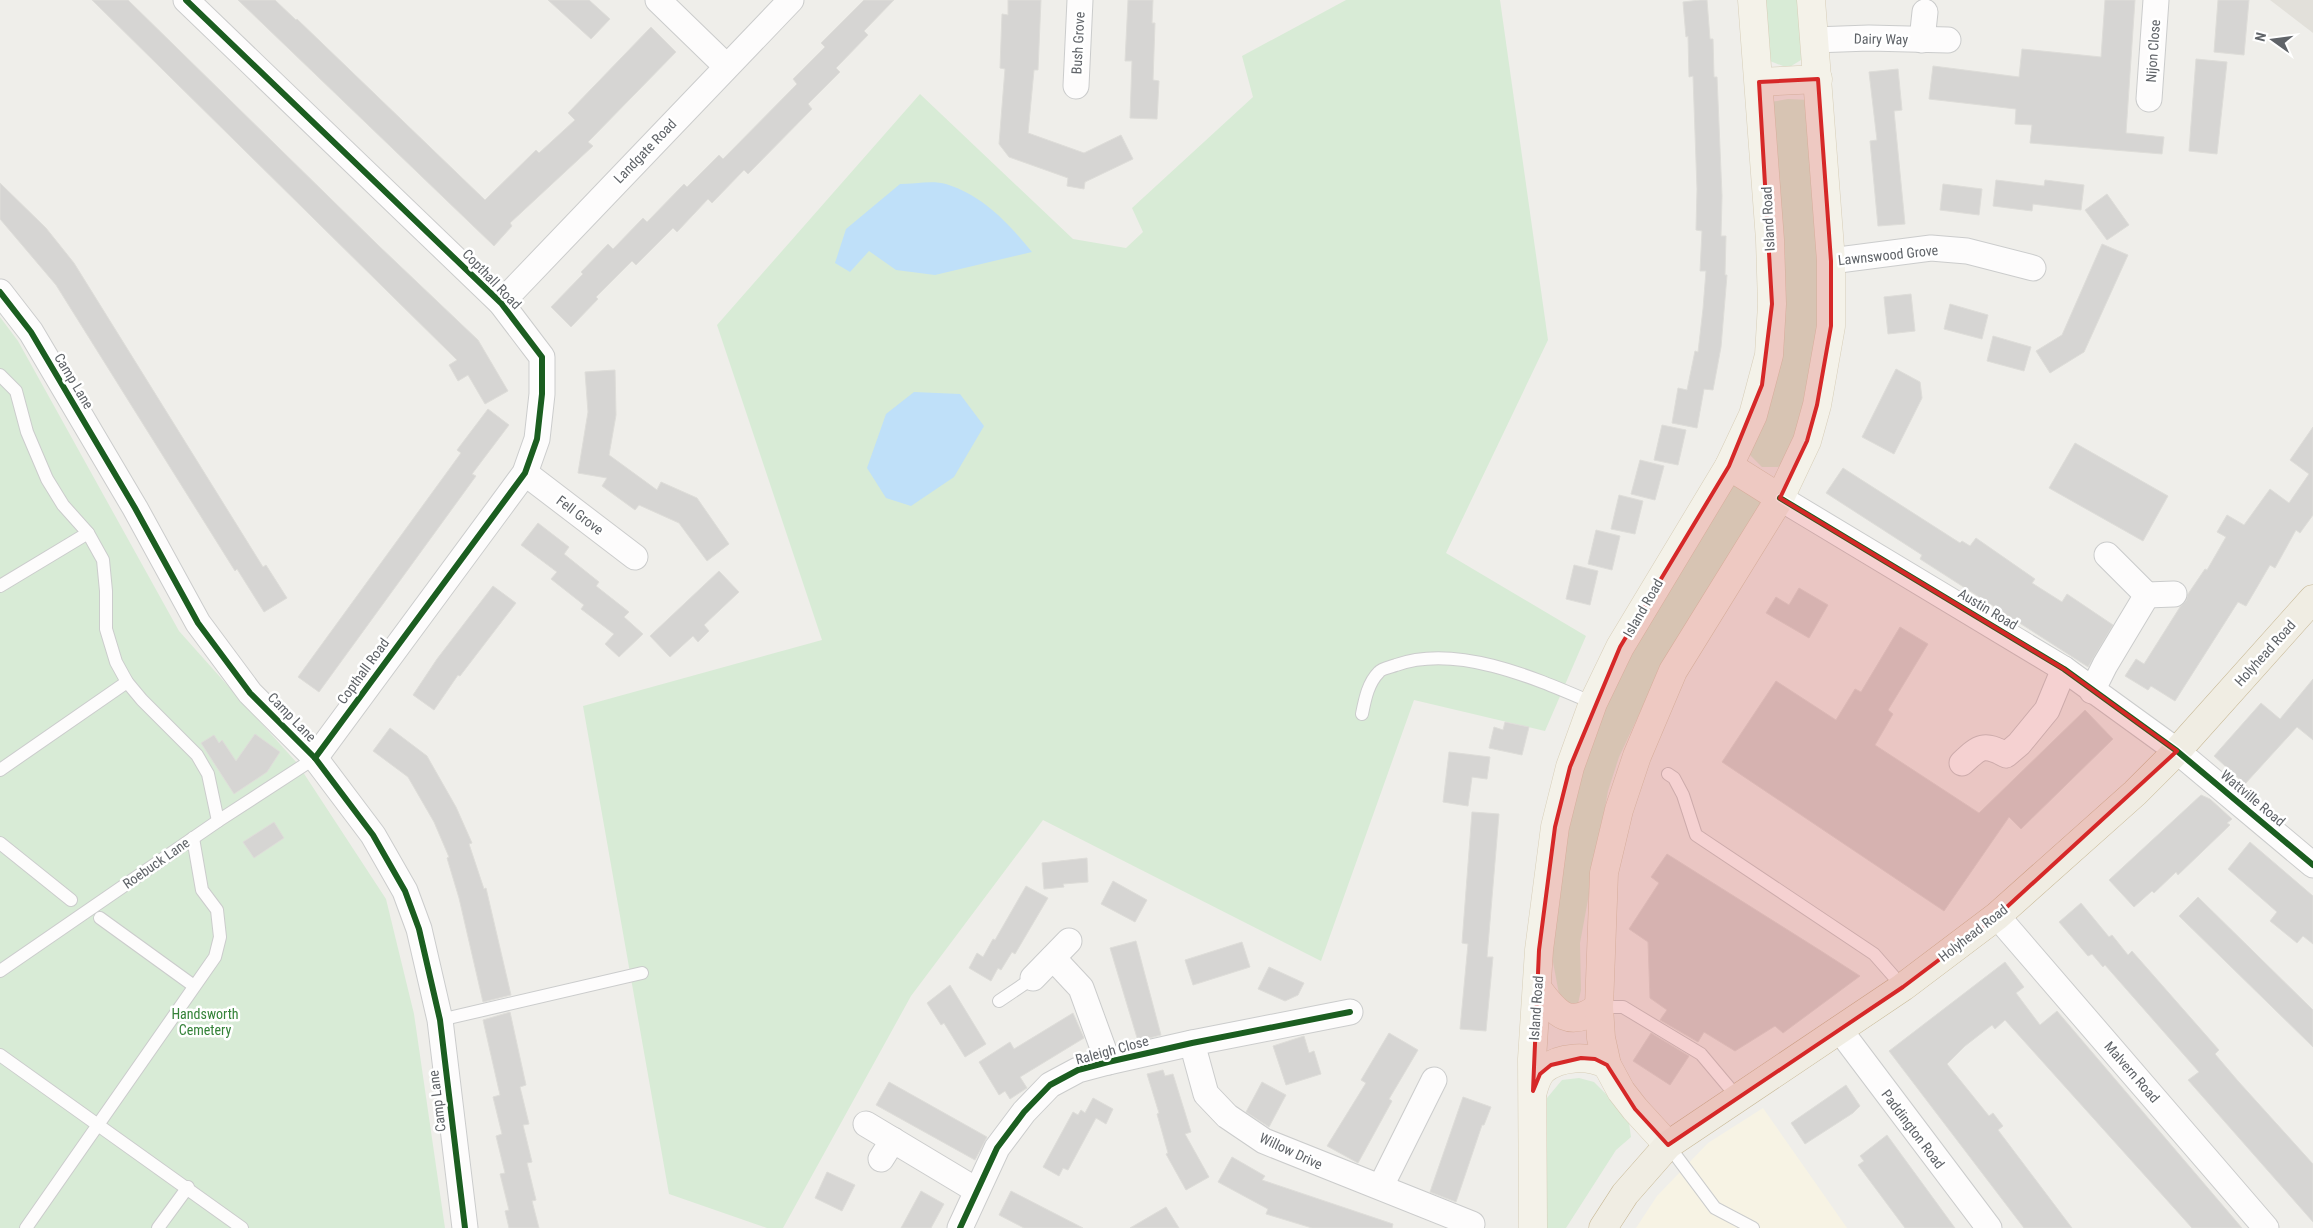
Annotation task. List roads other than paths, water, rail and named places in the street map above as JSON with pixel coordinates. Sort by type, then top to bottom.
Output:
[{"type":"highway","name":"Holyhead Road","points":[[1603,1228],[1624,1194],[1668,1145],[1903,988],[1997,916],[2135,793],[2177,751],[2313,599]]},
{"type":"main road","name":"Island Road","points":[[1533,1228],[1532,1059],[1538,989],[1539,950],[1555,828],[1570,767],[1593,703],[1624,640],[1729,466],[1753,415],[1768,355],[1772,304],[1770,240],[1752,0]]},
{"type":"main road","points":[[1668,1145],[1630,1103],[1606,1065],[1601,1038],[1599,1008],[1604,873],[1619,810],[1637,756],[1673,671],[1780,498],[1806,441],[1825,368],[1831,326],[1831,261],[1811,0]]},
{"type":"main road","points":[[1759,82],[1818,79]]},
{"type":"main road","points":[[1729,466],[1780,498]]},
{"type":"main road","points":[[1538,989],[1549,1004],[1571,1019],[1585,1018],[1599,1008]]},
{"type":"main road","points":[[1533,1091],[1540,1074],[1551,1065],[1586,1057],[1606,1065]]},
{"type":"street","name":"Copthall Road","points":[[186,0],[501,303],[542,358],[542,394],[537,438],[525,472],[315,758]]},
{"type":"street","points":[[658,0],[726,66]]},
{"type":"street","name":"Landgate Road","points":[[501,303],[791,0]]},
{"type":"street","name":"Bush Grove","points":[[1076,86],[1080,0]]},
{"type":"street","name":"Nijon Close","points":[[2149,99],[2162,3]]},
{"type":"street","points":[[1922,40],[1925,6]]},
{"type":"street","name":"Dairy Way","points":[[1814,40],[1870,38],[1948,40]]},
{"type":"street","name":"Lawnswood Grove","points":[[1831,261],[1931,248],[1967,250],[2033,268]]},
{"type":"street","name":"Camp Lane","points":[[0,292],[31,332],[134,508],[198,623],[250,693],[315,758],[373,835],[405,891],[418,930],[440,1020],[465,1228]]},
{"type":"street","name":"Fell Grove","points":[[525,472],[635,557]]},
{"type":"street","name":"Austin Road","points":[[1780,498],[2064,670],[2177,751]]},
{"type":"street","points":[[2107,555],[2147,595],[2174,594]]},
{"type":"street","points":[[2092,691],[2105,665],[2147,595]]},
{"type":"street","points":[[1962,763],[1977,749],[1990,746],[2006,755],[2019,744],[2047,710],[2064,670]]},
{"type":"street","name":"Wattville Road","points":[[2177,751],[2313,865]]},
{"type":"street","name":"Malvern Road","points":[[1997,916],[2266,1228]]},
{"type":"street","name":"Raleigh Close","points":[[1033,978],[1061,950],[1081,988],[1108,1062]]},
{"type":"street","name":"Raleigh Close","points":[[960,1228],[997,1148],[1024,1112],[1050,1085],[1078,1070],[1108,1062],[1192,1042],[1350,1012]]},
{"type":"street","name":"Paddington Road","points":[[1839,1029],[1989,1228]]},
{"type":"street","name":"Willow Drive","points":[[1192,1042],[1206,1094],[1227,1116],[1264,1141],[1333,1170],[1381,1186],[1472,1224]]},
{"type":"street","points":[[1381,1186],[1434,1080]]},
{"type":"street","points":[[866,1124],[887,1150],[976,1190]]},
{"type":"lane","points":[[0,375],[16,391],[27,432],[47,479],[63,505],[88,533],[103,560],[106,590],[106,629],[116,662],[127,682],[142,700],[198,755],[208,774],[218,821]]},
{"type":"lane","points":[[0,586],[88,533]]},
{"type":"lane","points":[[1362,714],[1368,687],[1380,670],[1404,662],[1441,657],[1533,677],[1593,703]]},
{"type":"lane","points":[[0,770],[127,682]]},
{"type":"lane","name":"Roebuck Lane","points":[[0,971],[218,821],[315,758]]},
{"type":"lane","points":[[1668,774],[1674,778],[1683,795],[1696,835],[1874,954],[1903,988]]},
{"type":"lane","points":[[26,1228],[100,1125],[215,957],[220,937],[217,910],[202,890],[193,838]]},
{"type":"lane","points":[[0,843],[71,900]]},
{"type":"lane","points":[[100,918],[194,986]]},
{"type":"lane","points":[[440,1020],[642,973]]},
{"type":"lane","points":[[999,1001],[1033,978]]},
{"type":"lane","points":[[1599,1008],[1623,1007],[1701,1054],[1738,1098]]},
{"type":"lane","points":[[0,1055],[188,1187],[242,1228]]},
{"type":"lane","points":[[1668,1145],[1715,1208],[1753,1228]]},
{"type":"lane","points":[[158,1228],[188,1187]]},
{"type":"water","points":[[935,182],[960,189],[984,203],[1014,231],[1032,252],[935,275],[896,270],[869,251],[850,272],[835,263],[846,229],[900,184]]},
{"type":"water","points":[[914,392],[960,394],[984,426],[954,477],[911,506],[886,498],[867,468],[886,414]]},
{"type":"park label","name":"Handsworth Cemetery","points":[[205,1022]]}]
